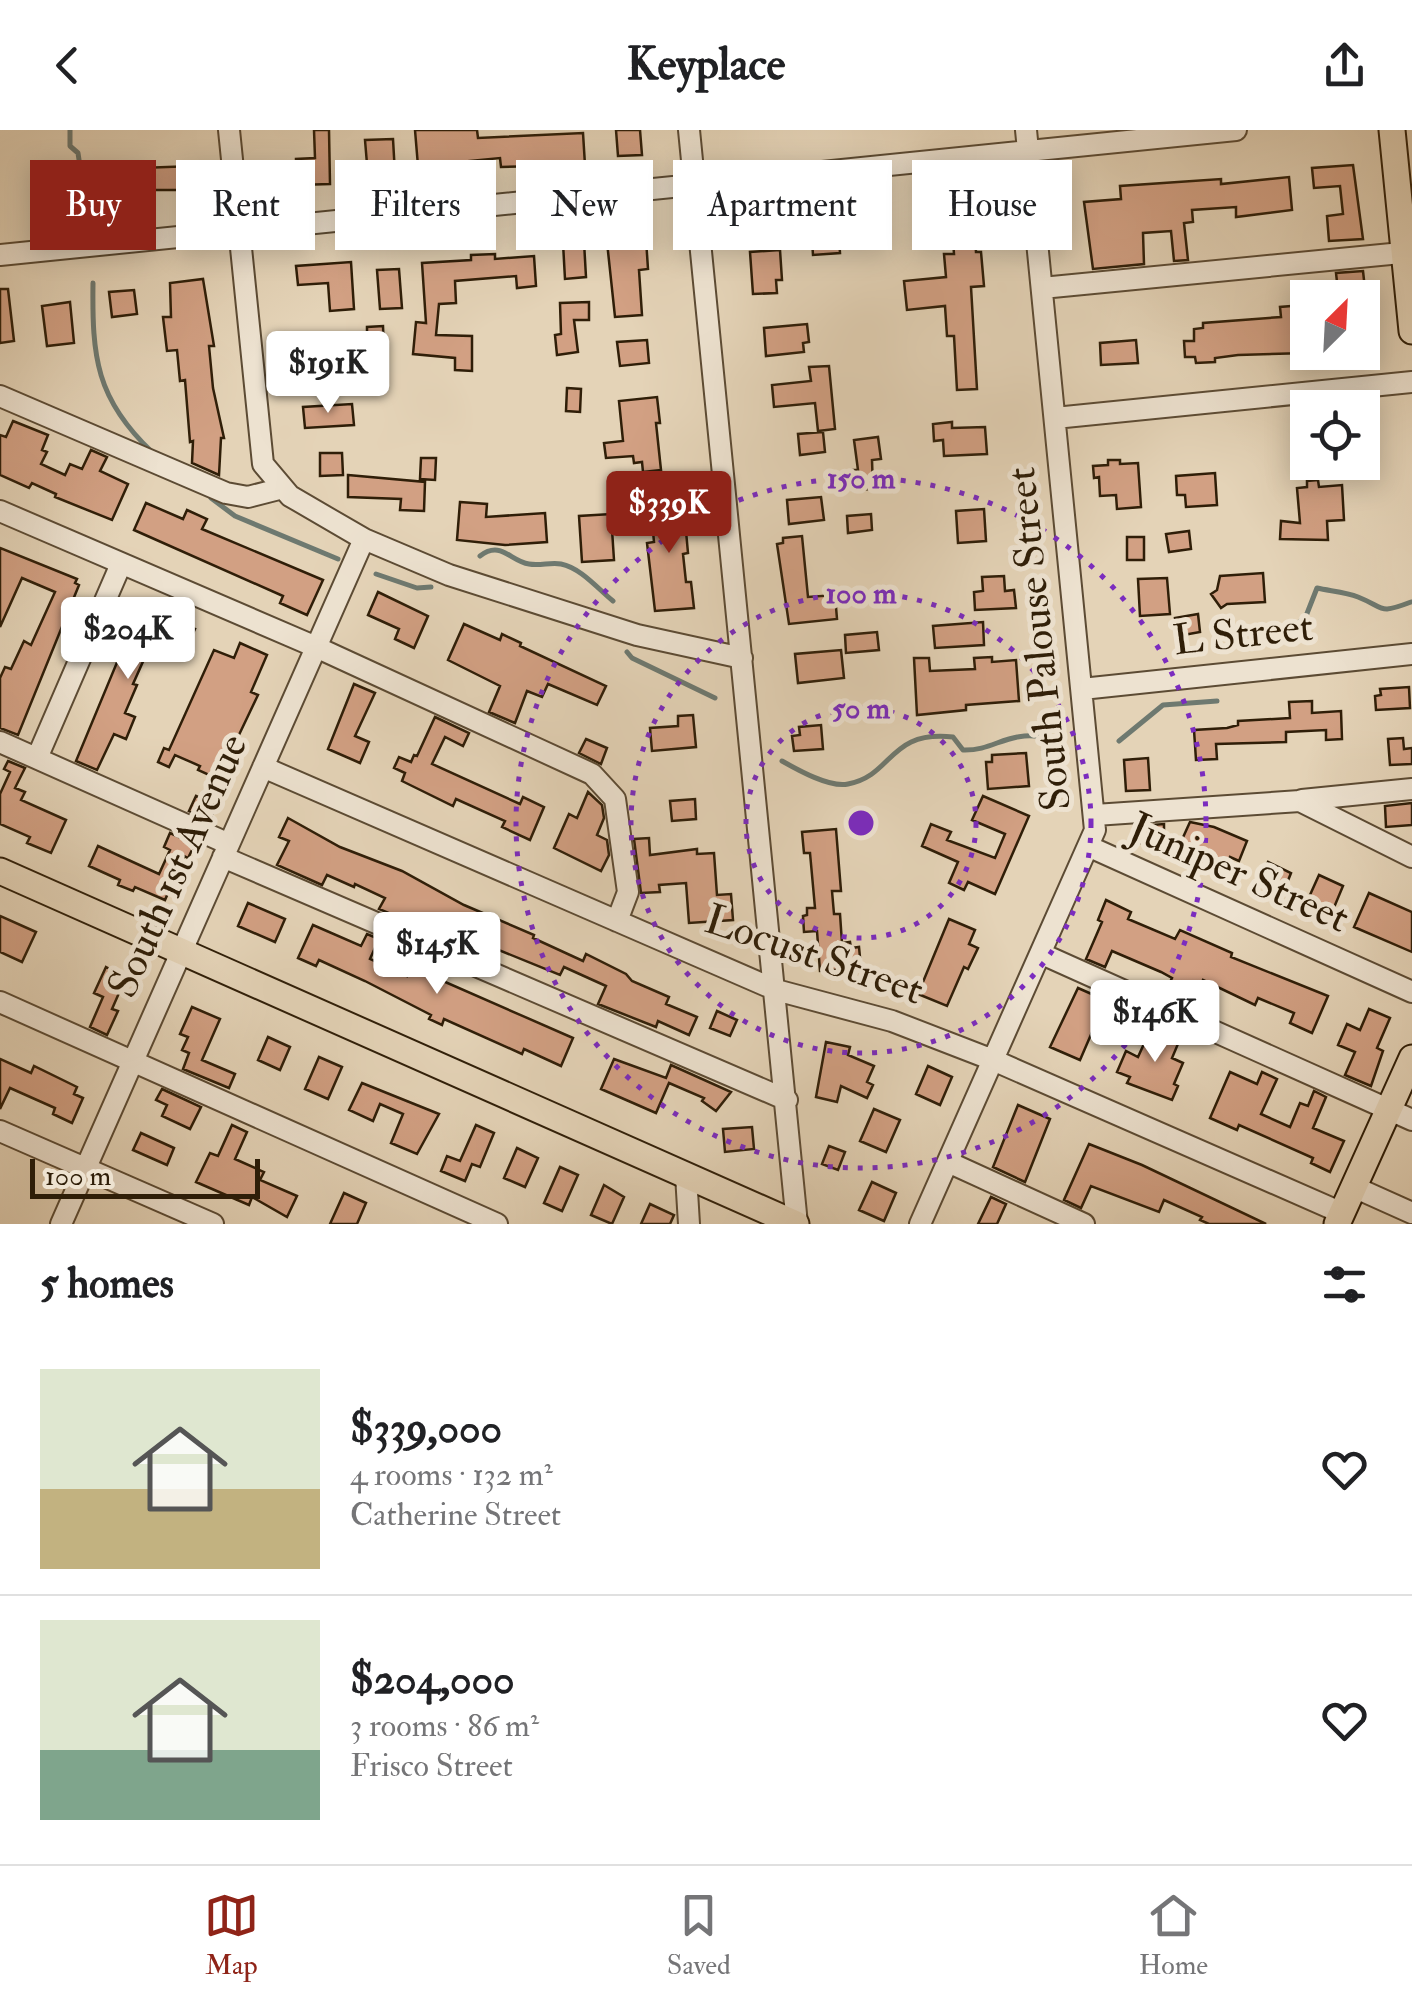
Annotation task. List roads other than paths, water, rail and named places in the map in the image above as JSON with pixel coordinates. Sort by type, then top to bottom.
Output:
[{"type":"main road","points":[[1392,130],[1408,252],[1412,331]]},
{"type":"main road","points":[[0,872],[797,1224]]},
{"type":"main road","points":[[1339,1218],[1400,1114],[1412,1058]]},
{"type":"street","points":[[228,130],[232,160]]},
{"type":"street","points":[[689,130],[692,160]]},
{"type":"street","points":[[879,160],[1027,140],[1236,130]]},
{"type":"street","name":"South Palouse Street","points":[[920,1224],[1090,847],[1095,815],[1027,140]]},
{"type":"street","points":[[315,223],[673,187]]},
{"type":"street","points":[[0,255],[176,237]]},
{"type":"street","points":[[243,250],[263,464],[290,496],[364,539],[449,575],[637,635],[742,658]]},
{"type":"street","points":[[701,250],[797,1224]]},
{"type":"street","points":[[1042,288],[1408,252]]},
{"type":"street","points":[[1055,418],[1412,382]]},
{"type":"street","points":[[0,396],[226,493],[248,497],[283,488]]},
{"type":"street","points":[[0,511],[316,647],[592,774],[615,799],[628,892],[617,921]]},
{"type":"street","name":"South 1st Avenue","points":[[61,1224],[364,539]]},
{"type":"street","points":[[37,758],[121,564]]},
{"type":"street","name":"L Street","points":[[1082,689],[1412,654]]},
{"type":"street","points":[[0,742],[226,850],[787,1100]]},
{"type":"street","name":"Locust Street","points":[[264,766],[776,990],[892,1020],[993,1060],[1339,1218]]},
{"type":"street","points":[[1095,815],[1412,789]]},
{"type":"street","points":[[1300,801],[1412,857]]},
{"type":"street","name":"Juniper Street","points":[[1090,847],[1412,992]]},
{"type":"street","points":[[1042,954],[1400,1114]]},
{"type":"street","points":[[0,1002],[497,1224]]},
{"type":"street","points":[[0,1131],[213,1224]]},
{"type":"street","points":[[948,1162],[1084,1224]]},
{"type":"street","points":[[686,1175],[689,1224]]},
{"type":"street","points":[[1354,1187],[1412,1213]]},
{"type":"waterway","points":[[70,130],[70,146],[79,160]]},
{"type":"waterway","points":[[93,283],[94,333],[101,375],[119,414],[152,452]]},
{"type":"waterway","points":[[211,498],[235,516],[338,559]]},
{"type":"waterway","points":[[480,556],[494,550],[529,564],[568,566],[613,601]]},
{"type":"waterway","points":[[376,574],[417,588],[431,587]]},
{"type":"waterway","points":[[1297,624],[1306,616],[1317,588],[1353,595],[1382,608],[1411,602]]},
{"type":"waterway","points":[[627,652],[632,658],[715,698]]},
{"type":"waterway","points":[[1119,741],[1163,705],[1217,701]]},
{"type":"waterway","points":[[782,761],[823,781],[841,785],[875,772],[903,746],[916,740],[953,737],[963,750],[1022,736],[1049,738],[1062,761]]}]
